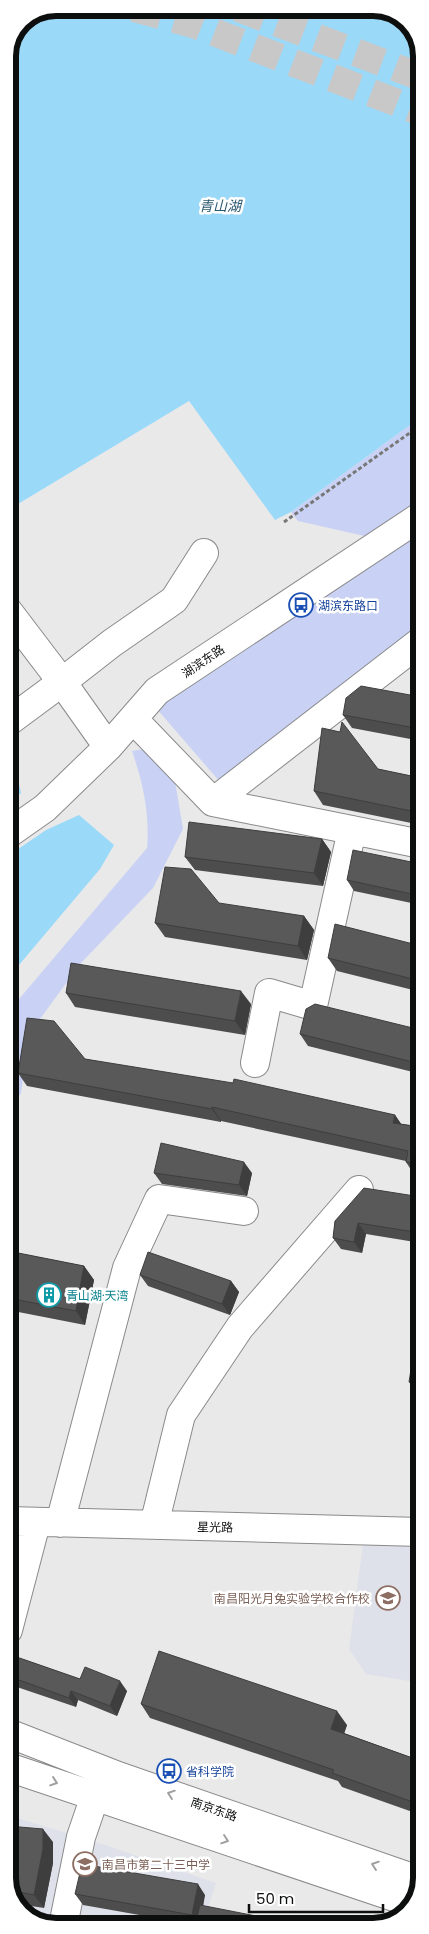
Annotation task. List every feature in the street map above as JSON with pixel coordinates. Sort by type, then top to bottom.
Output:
[{"type":"main road","name":"湖滨东路","points":[[17,827],[45,808],[108,747],[157,691],[413,521]]},
{"type":"main road","points":[[16,716],[112,643],[174,600],[204,553]]},
{"type":"main road","points":[[16,622],[108,747]]},
{"type":"main road","points":[[213,802],[413,647]]},
{"type":"main road","points":[[133,719],[213,802],[413,842]]},
{"type":"main road","points":[[255,1063],[269,994],[313,1006],[352,830]]},
{"type":"main road","points":[[154,1526],[181,1415],[240,1327],[359,1190]]},
{"type":"main road","points":[[16,1609],[48,1523],[127,1268],[159,1199],[244,1212]]},
{"type":"main road","name":"星光路","points":[[16,1521],[413,1532]]},
{"type":"main road","name":"南京东路","points":[[16,1736],[118,1776],[413,1878]]},
{"type":"main road","name":"南京东路","points":[[16,1770],[406,1901]]},
{"type":"main road","points":[[65,1918],[81,1837],[95,1796]]},
{"type":"path","points":[[284,522],[413,431]]},
{"type":"path","points":[[96,1918],[97,1914]]},
{"type":"shaded area","points":[[413,423],[413,507],[369,537],[298,521],[291,512]]},
{"type":"shaded area","points":[[413,536],[413,634],[220,782],[156,708]]},
{"type":"shaded area","points":[[150,748],[175,781],[183,829],[153,888],[81,963],[29,1034],[21,1093],[16,1101],[16,1003],[147,848],[148,835],[145,799],[132,751]]},
{"type":"shaded area","name":"南昌阳光月兔实验学校合作校","points":[[363,1544],[413,1547],[413,1682],[366,1674],[349,1649]]},
{"type":"shaded area","name":"南昌市第二十三中学","points":[[16,1817],[105,1845],[216,1883],[205,1918],[53,1918],[41,1915],[24,1902],[17,1886]]},
{"type":"water","name":"青山湖","points":[[56,16],[376,16],[388,19],[405,32],[410,41],[413,56],[413,423],[291,512],[275,520],[189,401],[16,505],[16,56],[19,41],[34,23],[41,19]]},
{"type":"water","points":[[16,771],[21,793],[16,797]]},
{"type":"water","points":[[79,815],[114,845],[100,869],[16,969],[16,851],[46,830]]},
{"type":"building","points":[[361,686],[413,696],[413,728],[343,715],[346,698]]},
{"type":"building","points":[[342,722],[378,769],[413,776],[413,811],[314,791],[322,728],[340,732]]},
{"type":"building","points":[[189,822],[322,839],[314,873],[185,857]]},
{"type":"building","points":[[353,850],[413,862],[413,894],[347,880]]},
{"type":"building","points":[[165,867],[191,869],[219,903],[304,916],[298,946],[155,923]]},
{"type":"building","points":[[335,924],[413,944],[413,979],[328,958]]},
{"type":"building","points":[[71,963],[241,991],[235,1021],[66,993]]},
{"type":"building","points":[[315,1004],[413,1028],[413,1062],[300,1034],[306,1009]]},
{"type":"building","points":[[27,1018],[54,1021],[85,1059],[233,1083],[234,1079],[395,1115],[393,1123],[413,1126],[413,1163],[406,1162],[408,1151],[212,1107],[212,1109],[18,1073]]},
{"type":"building","points":[[161,1143],[244,1162],[239,1185],[154,1173]]},
{"type":"building","points":[[364,1188],[413,1196],[413,1232],[358,1223],[354,1242],[333,1238],[335,1221]]},
{"type":"building","points":[[148,1252],[231,1281],[222,1304],[140,1275]]},
{"type":"building","points":[[16,1253],[84,1266],[76,1311],[16,1300]]},
{"type":"building","points":[[413,1357],[413,1383],[409,1382]]},
{"type":"building","points":[[159,1651],[337,1711],[331,1729],[413,1758],[413,1802],[332,1773],[334,1770],[141,1704]]},
{"type":"building","points":[[16,1657],[80,1679],[85,1667],[120,1681],[110,1706],[71,1691],[69,1698],[16,1679]]},
{"type":"building","points":[[16,1827],[43,1829],[43,1849],[34,1895],[19,1892],[17,1886]]},
{"type":"building","points":[[82,1864],[198,1884],[192,1915],[75,1894]]},
{"type":"building","points":[[200,1905],[266,1918],[197,1918]]},
{"type":"tunnel","points":[[164,16],[193,24],[413,109]]},
{"type":"tunnel","points":[[259,16],[413,74]]},
{"type":"place","name":"湖滨东路口","points":[[301,605]]},
{"type":"place","name":"青山湖·天湾","points":[[49,1295]]},
{"type":"place","name":"南昌阳光月兔实验学校合作校","points":[[388,1598]]},
{"type":"place","name":"省科学院","points":[[169,1771]]},
{"type":"place","name":"南昌市第二十三中学","points":[[85,1864]]}]
